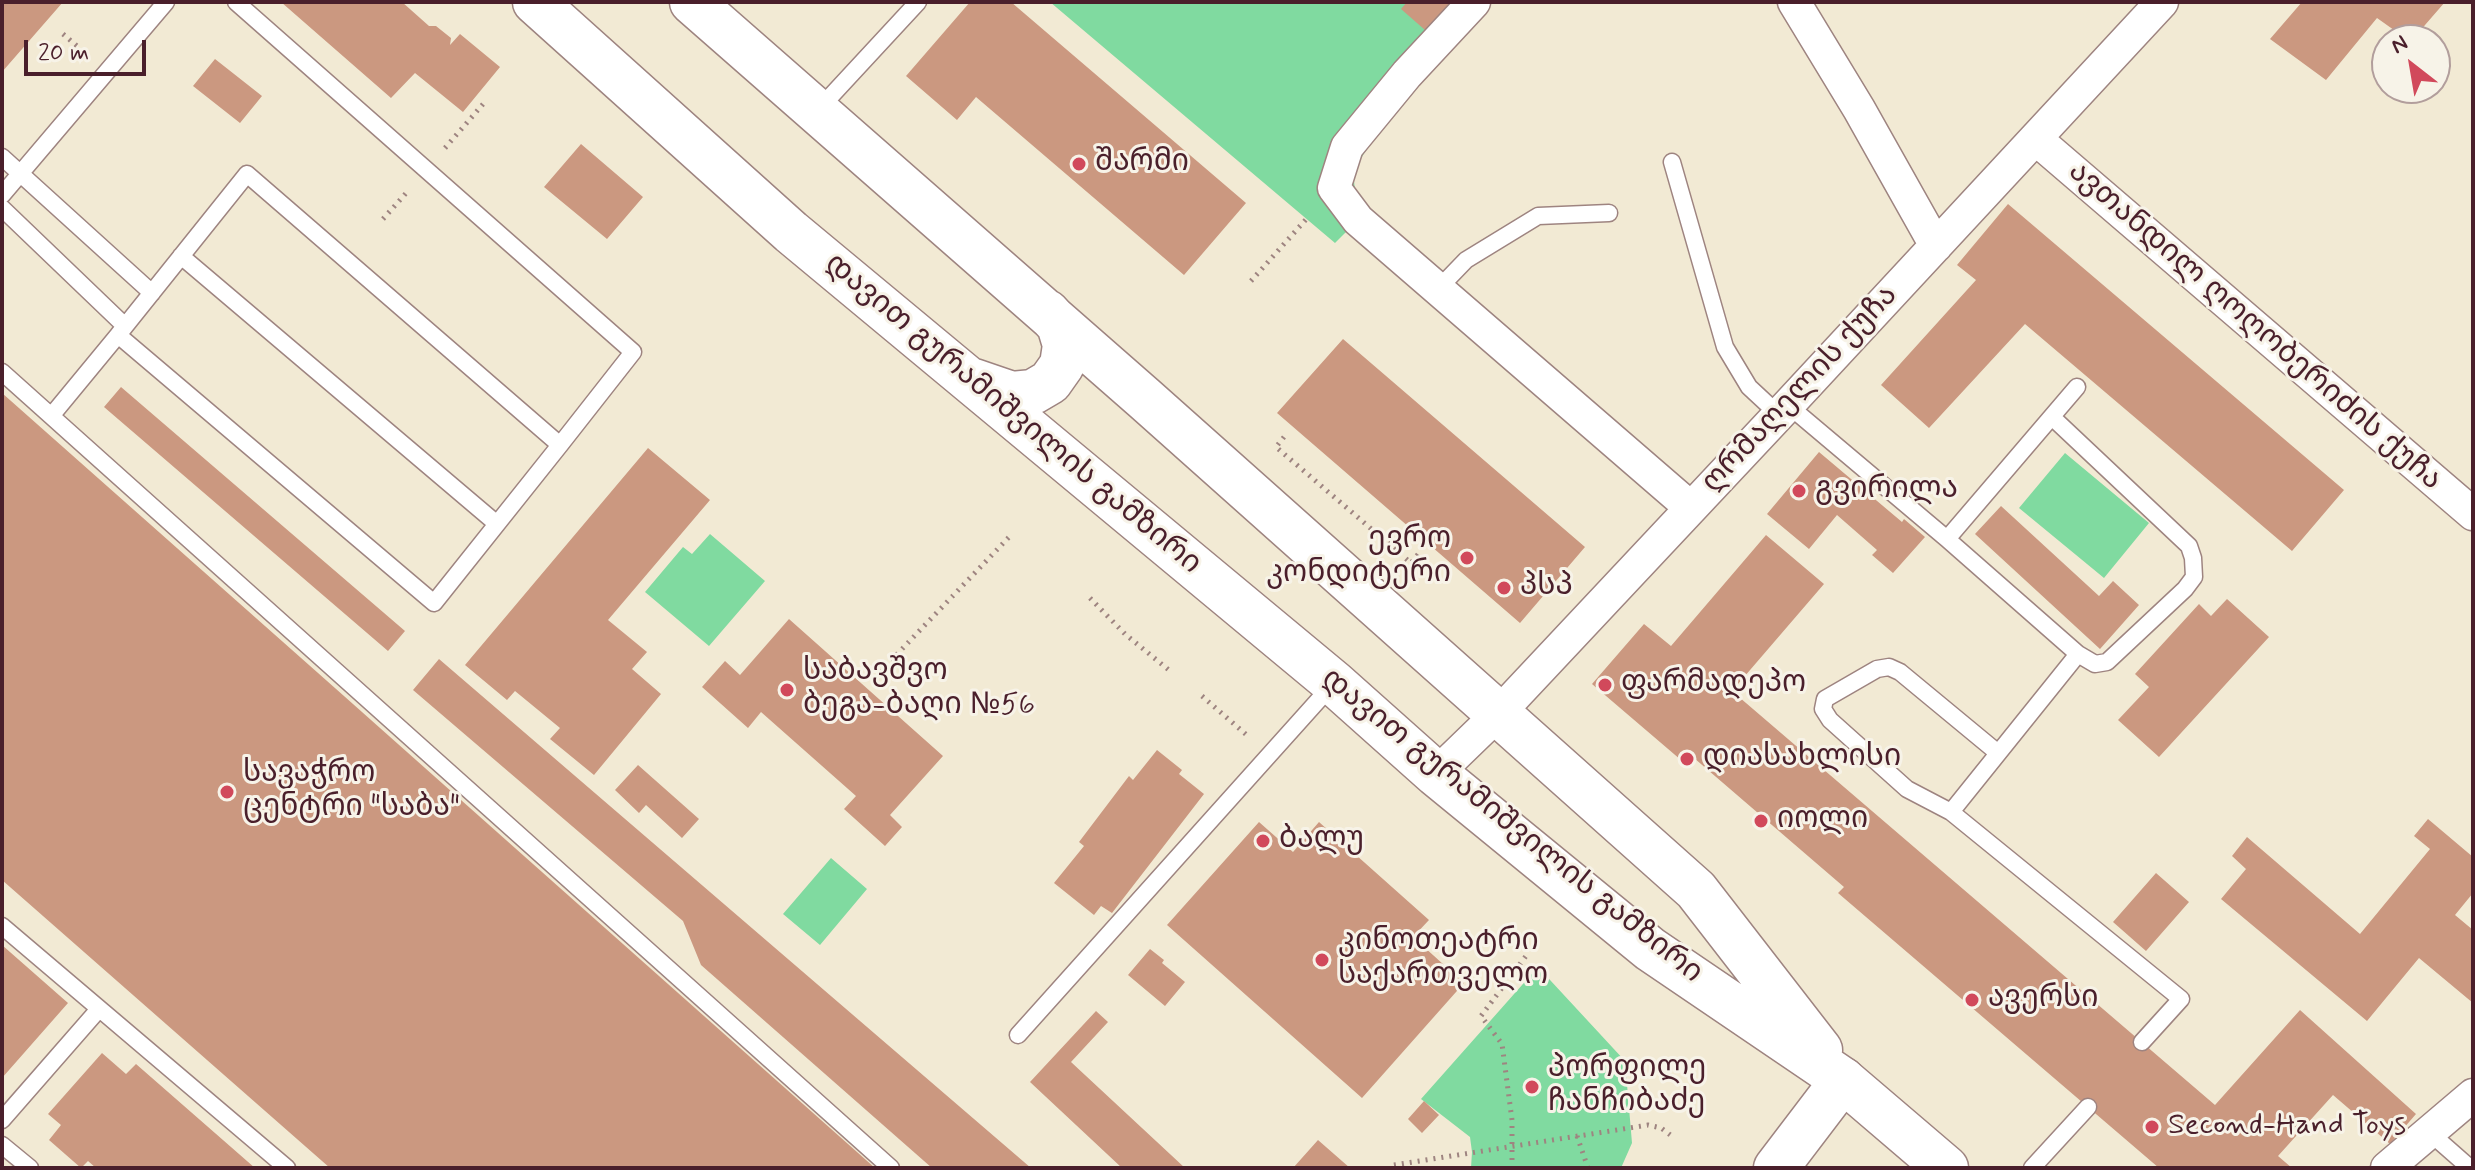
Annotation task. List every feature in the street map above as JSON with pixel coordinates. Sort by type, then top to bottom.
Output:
[{"type":"main road","name":"დავით გურამიშვილის გამზირი","points":[[535,2],[791,232],[1334,683],[1436,774],[1650,949],[1843,1080]]},
{"type":"main road","name":"დავით გურამიშვილის გამზირი","points":[[692,2],[1045,310],[1696,890],[1843,1080]]},
{"type":"main road","points":[[972,381],[1012,394],[1033,392],[1050,382],[1062,365],[1065,345],[1059,325],[1045,310]]},
{"type":"main road","points":[[1776,1168],[1843,1080],[1946,1168]]},
{"type":"street","points":[[1474,2],[1407,74],[1347,147],[1334,188],[1358,220],[1691,508]]},
{"type":"street","points":[[1794,2],[1936,246]]},
{"type":"street","name":"ღრმაღელის ქუჩა","points":[[1436,774],[1497,715],[2162,2]]},
{"type":"street","name":"ავთანდილ ღოღობერიძის ქუჩა","points":[[2036,139],[2473,514]]},
{"type":"street","points":[[2387,1168],[2473,1095]]},
{"type":"lane","points":[[4,190],[166,2]]},
{"type":"lane","points":[[2,208],[122,330],[434,603],[633,352],[236,2]]},
{"type":"lane","points":[[817,112],[918,2]]},
{"type":"lane","points":[[2,157],[152,293]]},
{"type":"lane","points":[[1672,162],[1725,347],[1749,387],[1783,410],[1947,539],[2078,654],[2095,664],[2107,662],[2185,589],[2194,577],[2193,558],[2189,546],[2052,417]]},
{"type":"lane","points":[[52,415],[247,174],[560,445]]},
{"type":"lane","points":[[1439,288],[1466,260],[1538,216],[1609,213]]},
{"type":"lane","points":[[181,256],[497,524]]},
{"type":"lane","points":[[2,372],[891,1168]]},
{"type":"lane","points":[[1947,539],[2077,387]]},
{"type":"lane","points":[[1951,812],[2078,654]]},
{"type":"lane","points":[[1998,753],[1900,672],[1889,667],[1877,669],[1825,699],[1823,709],[1830,720],[1907,789],[1951,812],[2181,999],[2142,1042]]},
{"type":"lane","points":[[1018,1035],[1334,683]]},
{"type":"lane","points":[[2,926],[287,1168]]},
{"type":"lane","points":[[2,1120],[99,1009]]},
{"type":"lane","points":[[2032,1168],[2088,1107]]},
{"type":"lane","points":[[2429,1132],[2470,1168]]},
{"type":"lane","points":[[2,1145],[30,1168]]},
{"type":"path","points":[[63,34],[79,47]]},
{"type":"path","points":[[1251,281],[1303,222]]},
{"type":"path","points":[[1284,437],[1276,447],[1411,563],[1419,553]]},
{"type":"path","points":[[880,672],[1012,534]]},
{"type":"path","points":[[1090,598],[1125,634],[1170,671]]},
{"type":"path","points":[[1202,696],[1246,732]]},
{"type":"path","points":[[1512,1168],[1512,1120],[1502,1044],[1481,1016],[1529,952]]},
{"type":"path","points":[[1388,1168],[1648,1125],[1661,1128],[1673,1137]]},
{"type":"path","points":[[1577,1136],[1588,1168]]},
{"type":"green space","points":[[1050,2],[1481,2],[1377,133],[1353,171],[1358,220],[1335,243]]},
{"type":"green space","points":[[2065,453],[2149,523],[2104,578],[2019,508]]},
{"type":"green space","points":[[710,534],[765,581],[709,646],[645,592],[683,547],[692,554]]},
{"type":"green space","points":[[831,858],[867,889],[820,945],[783,914]]},
{"type":"green space","points":[[1538,967],[1625,1061],[1632,1143],[1621,1168],[1471,1168],[1470,1137],[1421,1099]]},
{"type":"building","points":[[2,2],[63,2],[2,72]]},
{"type":"building","points":[[281,2],[402,2],[429,26],[436,26],[451,38],[450,45],[460,34],[500,67],[463,112],[415,73],[391,98]]},
{"type":"building","points":[[970,2],[1011,2],[1246,203],[1184,275],[976,97],[957,120],[906,76]]},
{"type":"building","points":[[1407,2],[1463,2],[1433,37],[1401,9]]},
{"type":"building","points":[[2302,2],[2445,2],[2426,24],[2385,24],[2377,18],[2326,80],[2270,39]]},
{"type":"building","points":[[215,59],[262,96],[240,123],[193,86]]},
{"type":"building","points":[[581,144],[643,197],[607,239],[544,187]]},
{"type":"building","points":[[2008,204],[2344,490],[2292,551],[2025,324],[1929,428],[1881,385],[1976,280],[1957,265]]},
{"type":"building","points":[[1343,339],[1585,547],[1520,623],[1277,413]]},
{"type":"building","points":[[121,387],[405,631],[388,651],[104,407]]},
{"type":"building","name":"სავაჭრო ცენტრი \"საბა\"","points":[[2,393],[875,1168],[330,1168],[2,880]]},
{"type":"building","points":[[648,448],[710,500],[608,620],[647,652],[632,669],[661,694],[594,775],[550,739],[560,728],[515,691],[507,700],[465,665]]},
{"type":"building","points":[[1819,452],[1902,522],[1904,519],[1925,537],[1893,573],[1872,555],[1877,550],[1837,515],[1809,549],[1767,514]]},
{"type":"building","points":[[2001,506],[2099,596],[2113,581],[2139,605],[2100,649],[1975,534]]},
{"type":"building","points":[[1766,535],[1824,584],[1732,691],[2215,1105],[2300,1010],[2416,1114],[2390,1144],[2333,1095],[2278,1156],[2292,1168],[2159,1168],[1838,893],[1844,887],[1694,758],[1688,766],[1592,684],[1644,624],[1671,646]]},
{"type":"building","points":[[2227,599],[2269,637],[2159,757],[2118,720],[2149,687],[2135,674],[2199,604],[2211,616]]},
{"type":"building","points":[[789,619],[943,756],[890,815],[902,827],[885,846],[844,809],[856,796],[761,712],[748,728],[702,687],[725,661],[740,675]]},
{"type":"building","points":[[439,659],[1031,1168],[932,1168],[701,965],[683,921],[413,690]]},
{"type":"building","points":[[1157,750],[1182,770],[1179,774],[1204,794],[1112,913],[1101,906],[1094,915],[1054,883],[1084,846],[1079,842],[1129,776],[1133,780]]},
{"type":"building","points":[[638,765],[699,819],[682,838],[646,805],[639,813],[615,790]]},
{"type":"building","points":[[2428,819],[2473,857],[2473,893],[2455,915],[2473,930],[2473,1003],[2419,958],[2367,1021],[2221,899],[2246,869],[2232,856],[2247,837],[2360,934],[2430,849],[2414,836]]},
{"type":"building","name":"კინოთეატრი საქართველო","points":[[1259,822],[1293,852],[1319,822],[1429,920],[1413,937],[1464,983],[1362,1098],[1167,925]]},
{"type":"building","points":[[2156,873],[2189,902],[2146,951],[2113,922]]},
{"type":"building","points":[[2,945],[68,1003],[2,1078]]},
{"type":"building","points":[[1150,949],[1185,982],[1165,1006],[1128,975]]},
{"type":"building","points":[[1096,1011],[1108,1022],[1071,1062],[1185,1168],[1122,1168],[1030,1082]]},
{"type":"building","points":[[102,1053],[126,1074],[136,1064],[255,1168],[96,1168],[88,1161],[81,1168],[49,1140],[61,1125],[48,1114]]},
{"type":"building","points":[[1424,1101],[1439,1115],[1422,1133],[1408,1119]]},
{"type":"building","points":[[1318,1140],[1350,1168],[1293,1168]]},
{"type":"place","name":"შარმი","points":[[1079,164]]},
{"type":"place","name":"გვირილა","points":[[1799,491]]},
{"type":"place","name":"ევრო კონდიტერი","points":[[1467,558]]},
{"type":"place","name":"პსპ","points":[[1504,588]]},
{"type":"place","name":"ფარმადეპო","points":[[1605,685]]},
{"type":"place","name":"საბავშვო ბეგა-ბაღი №56","points":[[787,690]]},
{"type":"place","name":"დიასახლისი","points":[[1687,759]]},
{"type":"place","name":"სავაჭრო ცენტრი \"საბა\"","points":[[227,792]]},
{"type":"place","name":"იოლი","points":[[1761,821]]},
{"type":"place","name":"ბალუ","points":[[1263,841]]},
{"type":"place","name":"კინოთეატრი საქართველო","points":[[1322,960]]},
{"type":"place","name":"ავერსი","points":[[1972,1000]]},
{"type":"place","name":"პორფილე ჩანჩიბაძე","points":[[1532,1087]]},
{"type":"place","name":"Second-Hand Toys","points":[[2152,1127]]}]
